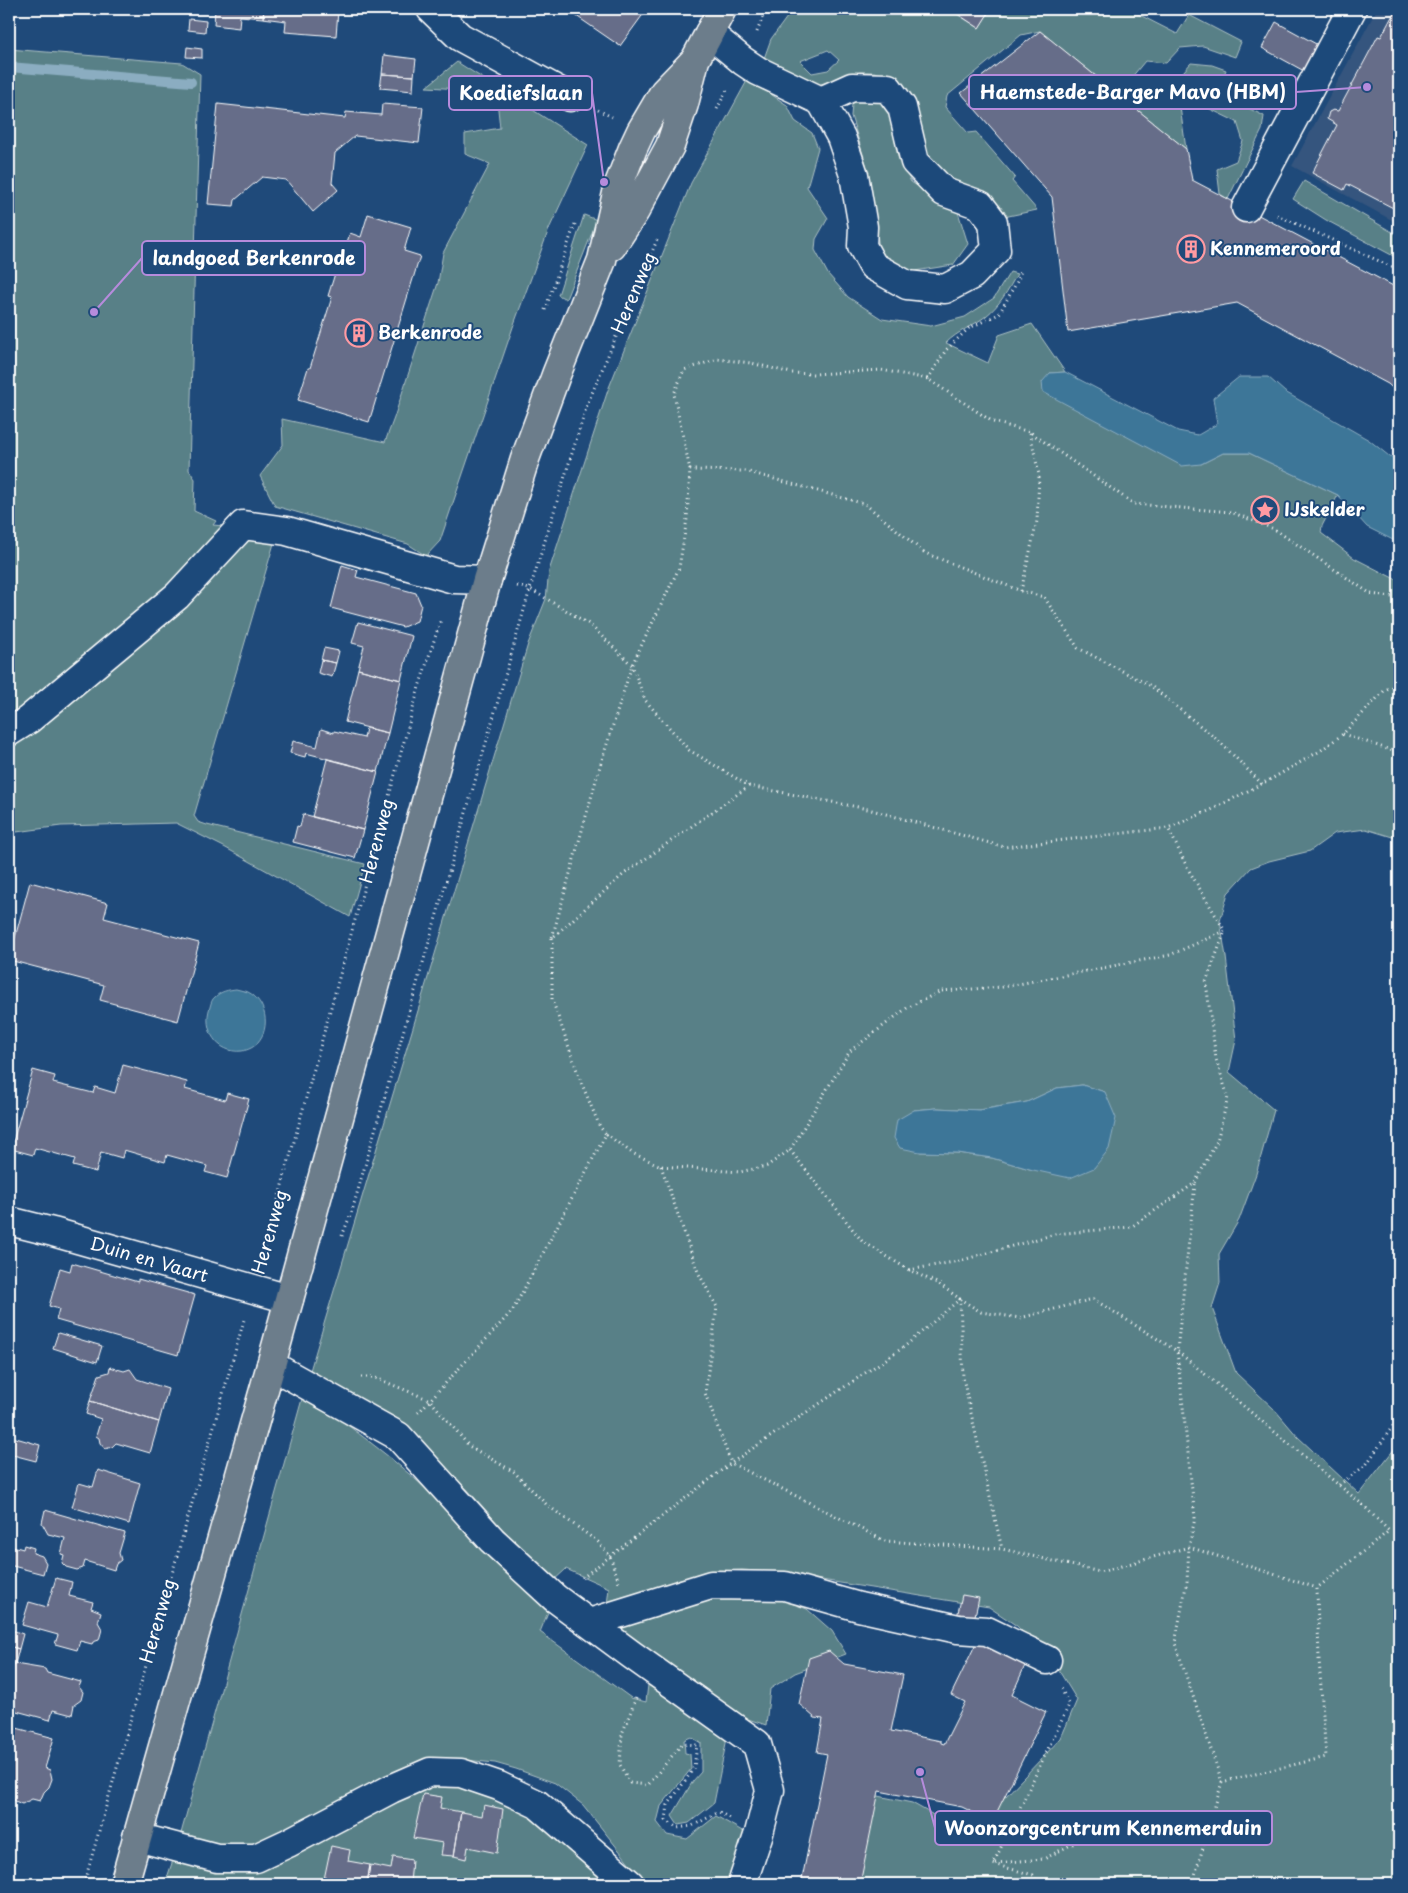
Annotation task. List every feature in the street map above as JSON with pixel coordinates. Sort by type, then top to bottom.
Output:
[{"type":"main road","name":"Herenweg","points":[[124,1884],[271,1366],[487,580],[528,451],[602,260],[619,184],[641,131],[664,92],[695,60],[722,9]]},
{"type":"street","points":[[431,9],[460,37],[570,96]]},
{"type":"street","points":[[1258,210],[1352,9]]},
{"type":"street","points":[[709,32],[743,62],[821,101],[841,137],[854,175],[863,227],[862,246],[873,266],[908,285],[945,289],[972,275],[996,250],[993,222],[980,204],[944,192],[915,162],[902,106],[888,88],[852,87],[821,101]]},
{"type":"street","points":[[9,732],[28,720],[177,596],[243,525],[287,531],[454,579],[487,580]]},
{"type":"street","name":"Duin en Vaart","points":[[9,1221],[289,1299]]},
{"type":"street","points":[[271,1366],[398,1436],[492,1540],[556,1598],[757,1744],[770,1790],[759,1833],[742,1884]]},
{"type":"street","points":[[589,1623],[711,1584],[785,1586],[868,1609],[958,1629],[987,1631],[1047,1660]]},
{"type":"street","points":[[137,1837],[217,1858],[256,1858],[391,1789],[430,1772],[461,1773],[499,1786],[537,1804],[630,1884]]},
{"type":"path","points":[[713,116],[743,62],[766,9]]},
{"type":"path","points":[[1258,210],[1399,270]]},
{"type":"path","name":"Herenweg","points":[[632,665],[589,624],[530,590],[587,405],[658,238]]},
{"type":"path","points":[[928,379],[946,350],[969,328],[999,314],[1018,280],[1023,266],[1021,251],[996,250]]},
{"type":"path","points":[[1225,931],[1170,955],[1003,987],[941,991],[907,1008],[850,1050],[790,1150],[767,1166],[740,1172],[661,1166],[632,1153],[606,1134],[600,1127],[581,1082],[552,999],[552,938],[600,766],[632,665],[679,568],[687,519],[690,470],[674,394],[684,370],[718,359],[751,363],[791,373],[816,374],[882,370],[928,379],[993,422],[1030,432],[1134,504],[1231,512],[1274,529],[1372,594],[1399,598]]},
{"type":"path","points":[[1021,590],[1037,512],[1039,475],[1030,432]]},
{"type":"path","points":[[690,470],[745,471],[865,504],[925,553],[1044,597],[1078,648],[1151,686],[1220,742],[1262,784]]},
{"type":"path","name":"Herenweg","points":[[84,1884],[253,1290],[419,687],[454,579]]},
{"type":"path","points":[[632,665],[645,700],[688,750],[749,786],[868,809],[1004,847],[1168,828],[1211,810],[1320,751],[1343,734],[1385,690],[1399,684]]},
{"type":"path","points":[[1343,734],[1399,753]]},
{"type":"path","points":[[552,938],[624,874],[749,786]]},
{"type":"path","points":[[1168,828],[1188,869],[1225,931]]},
{"type":"path","points":[[1195,1884],[1195,1875],[1222,1782],[1175,1643],[1187,1581],[1189,1547],[1195,1518],[1177,1351],[1195,1183],[1217,1141],[1228,1096],[1216,1059],[1206,982],[1225,931]]},
{"type":"path","points":[[606,1134],[513,1310],[430,1400],[469,1446],[514,1472],[547,1506],[598,1542],[610,1556],[630,1610]]},
{"type":"path","points":[[790,1150],[862,1241],[909,1270],[939,1284],[981,1312],[1020,1318],[1093,1299],[1177,1351],[1339,1485],[1389,1531],[1317,1588]]},
{"type":"path","points":[[661,1166],[698,1272],[717,1307],[705,1393],[731,1463],[885,1542],[1002,1549],[1100,1572],[1189,1547],[1317,1588]]},
{"type":"path","points":[[909,1270],[959,1261],[1055,1234],[1131,1227],[1195,1183]]},
{"type":"path","points":[[556,1598],[731,1463],[904,1347],[960,1299]]},
{"type":"path","points":[[960,1299],[963,1378],[1002,1549]]},
{"type":"path","points":[[1339,1485],[1366,1465],[1399,1417]]},
{"type":"path","points":[[1222,1782],[1326,1757],[1319,1659],[1317,1588]]},
{"type":"path","points":[[992,1864],[1069,1705],[1047,1660]]},
{"type":"path","points":[[648,1666],[622,1734],[620,1765],[630,1783],[648,1785],[682,1744],[697,1745],[694,1768],[668,1804],[666,1820],[677,1828],[692,1826],[719,1812],[759,1833]]},
{"type":"path","points":[[992,1864],[1044,1859],[1076,1842]]},
{"type":"path","points":[[992,1864],[1033,1875],[1038,1884]]},
{"type":"shaded area","points":[[1377,9],[1399,9],[1399,224],[1292,166]]},
{"type":"shaded area","points":[[1065,372],[1178,431],[1198,435],[1217,424],[1213,398],[1239,377],[1268,377],[1285,392],[1369,440],[1399,464],[1399,543],[1367,527],[1338,495],[1249,453],[1223,453],[1201,464],[1182,466],[1043,392],[1042,382],[1050,373]]},
{"type":"shaded area","points":[[236,989],[248,992],[254,996],[263,1008],[265,1015],[262,1036],[255,1045],[242,1051],[233,1051],[219,1044],[210,1031],[208,1024],[208,1015],[213,999],[222,992]]},
{"type":"shaded area","points":[[1082,1085],[1105,1092],[1116,1118],[1109,1149],[1094,1168],[1070,1178],[992,1158],[957,1153],[920,1152],[900,1148],[894,1138],[897,1120],[914,1110],[936,1108],[980,1110],[1027,1102],[1057,1088]]},
{"type":"green space","points":[[793,9],[949,9],[979,28],[991,9],[1128,9],[1177,34],[1189,15],[1241,42],[1235,57],[1203,46],[1180,48],[1166,63],[1145,61],[1131,78],[1169,90],[1180,107],[1186,149],[1040,31],[1021,35],[947,96],[945,107],[968,133],[976,132],[1015,177],[1012,181],[1037,210],[999,218],[983,197],[948,176],[923,151],[895,78],[874,72],[860,72],[812,87],[762,64],[771,39]],"holes":[[[828,50],[839,60],[828,70],[812,73],[800,61]]]},
{"type":"green space","points":[[9,49],[182,63],[200,74],[189,470],[195,479],[194,511],[216,521],[213,525],[275,531],[277,533],[194,816],[198,822],[207,825],[365,864],[350,917],[224,847],[176,823],[61,826],[9,833]]},
{"type":"green space","points":[[457,62],[588,145],[549,229],[513,327],[440,541],[426,556],[408,544],[275,506],[260,476],[283,445],[282,419],[385,442],[438,283],[443,253],[490,164],[465,154],[465,134],[500,128],[496,91],[426,87]]},
{"type":"green space","points":[[1191,63],[1212,65],[1226,70],[1216,92],[1264,116],[1262,130],[1228,199],[1220,194],[1217,169],[1236,161],[1243,141],[1237,122],[1183,96],[1176,80]]},
{"type":"green space","points":[[748,79],[787,105],[795,121],[812,133],[818,148],[807,187],[828,218],[816,239],[815,250],[828,274],[848,297],[882,319],[931,326],[965,317],[994,298],[1010,272],[1017,274],[991,312],[946,343],[988,363],[999,335],[1032,324],[1065,372],[1050,373],[1201,464],[1223,453],[1249,453],[1338,495],[1322,526],[1321,533],[1354,558],[1399,580],[1399,839],[1366,829],[1335,833],[1310,851],[1269,861],[1251,868],[1228,893],[1220,921],[1236,1040],[1229,1072],[1274,1110],[1256,1174],[1239,1220],[1219,1254],[1220,1283],[1212,1308],[1236,1373],[1275,1410],[1298,1437],[1359,1494],[1399,1443],[1399,1884],[846,1884],[869,1794],[912,1803],[969,1835],[1061,1738],[1077,1700],[1056,1666],[1017,1626],[989,1607],[772,1572],[742,1570],[709,1572],[680,1579],[657,1590],[607,1605],[609,1588],[566,1569],[553,1581],[516,1544],[467,1489],[404,1433],[309,1374],[528,644],[546,599],[549,571],[608,390],[691,183]],"holes":[[[1082,1085],[1105,1092],[1033,1170],[992,1158],[957,1153],[920,1152],[914,1110],[936,1108],[979,1110],[1027,1102],[1057,1088]]]},
{"type":"green space","points":[[863,93],[880,95],[889,107],[898,157],[911,182],[958,212],[968,244],[953,265],[908,272],[880,255],[868,170],[851,116],[852,104]]},
{"type":"green space","points":[[1304,181],[1399,236],[1399,259],[1326,220],[1293,199]]},
{"type":"green space","points":[[584,215],[597,220],[566,299],[558,295]]},
{"type":"green space","points":[[302,1399],[327,1411],[391,1458],[460,1521],[548,1612],[540,1632],[631,1698],[646,1702],[648,1685],[727,1738],[714,1803],[689,1823],[678,1825],[672,1816],[693,1781],[701,1772],[701,1743],[691,1737],[684,1740],[685,1753],[690,1754],[691,1769],[661,1806],[657,1822],[667,1835],[687,1839],[716,1816],[751,1836],[734,1884],[646,1884],[583,1805],[555,1783],[495,1763],[445,1758],[426,1763],[267,1841],[234,1849],[180,1837]]},
{"type":"green space","points":[[759,1591],[807,1609],[832,1631],[846,1654],[795,1673],[770,1689],[766,1725],[739,1716],[610,1625],[686,1597]]},
{"type":"green space","points":[[441,1782],[483,1789],[546,1819],[617,1884],[165,1884],[173,1860],[208,1863],[397,1793]]},
{"type":"building","points":[[61,9],[78,9],[78,12]]},
{"type":"building","points":[[166,9],[188,9],[187,13],[166,11]]},
{"type":"building","points":[[215,9],[264,9],[263,18],[240,16],[239,28],[214,25]]},
{"type":"building","points":[[264,9],[338,11],[336,36],[285,32],[286,21],[263,18]]},
{"type":"building","points":[[575,9],[647,9],[620,46],[572,13]]},
{"type":"building","points":[[950,9],[991,9],[979,28]]},
{"type":"building","points":[[1396,9],[1399,9],[1399,211],[1347,184],[1344,190],[1312,173],[1337,125],[1327,119],[1329,112],[1333,110],[1338,111],[1378,36],[1381,37]]},
{"type":"building","points":[[189,19],[206,21],[205,32],[188,30]]},
{"type":"building","points":[[1276,22],[1318,45],[1304,71],[1262,48]]},
{"type":"building","name":"Kennemeroord","points":[[1040,31],[1186,149],[1192,180],[1399,289],[1399,394],[1388,384],[1237,303],[1068,332],[1052,197],[961,93]]},
{"type":"building","points":[[187,47],[202,49],[202,58],[186,57]]},
{"type":"building","points":[[384,55],[416,59],[414,76],[382,74]]},
{"type":"building","points":[[382,74],[414,76],[413,91],[380,88]]},
{"type":"building","points":[[218,104],[345,118],[346,112],[381,115],[382,104],[423,107],[419,143],[355,136],[335,153],[332,183],[338,190],[313,212],[286,180],[262,177],[235,200],[234,206],[208,204]]},
{"type":"building","name":"Berkenrode","points":[[368,214],[411,227],[404,251],[420,256],[369,422],[298,400],[332,297],[328,296],[341,254],[343,255],[350,233],[361,237]]},
{"type":"building","points":[[342,565],[358,570],[356,577],[416,593],[421,605],[417,621],[403,627],[331,608]]},
{"type":"building","points":[[358,622],[412,636],[401,680],[358,669],[364,646],[352,643]]},
{"type":"building","points":[[324,648],[339,651],[336,663],[321,660]]},
{"type":"building","points":[[321,660],[336,663],[332,677],[318,673]]},
{"type":"building","points":[[358,669],[401,680],[388,733],[345,722]]},
{"type":"building","points":[[366,728],[388,733],[378,772],[306,753],[305,757],[290,753],[293,741],[317,747],[321,729],[364,738]]},
{"type":"building","points":[[327,759],[378,772],[363,830],[312,817]]},
{"type":"building","points":[[303,814],[363,830],[355,858],[293,842],[297,826],[300,827]]},
{"type":"building","points":[[30,882],[108,903],[104,918],[199,943],[178,1021],[100,1000],[104,985],[9,960]]},
{"type":"building","points":[[123,1065],[187,1082],[185,1089],[225,1100],[227,1093],[249,1099],[227,1178],[205,1172],[207,1166],[167,1155],[165,1162],[124,1150],[122,1158],[101,1152],[96,1172],[73,1166],[75,1159],[35,1148],[33,1155],[11,1149],[33,1070],[55,1076],[53,1083],[93,1093],[95,1087],[115,1093]]},
{"type":"building","points":[[72,1263],[138,1282],[138,1279],[195,1295],[178,1355],[56,1320],[59,1309],[49,1306],[60,1268],[70,1271]]},
{"type":"building","points":[[58,1333],[102,1346],[97,1362],[53,1348]]},
{"type":"building","points":[[9,1346],[13,1347],[9,1361]]},
{"type":"building","points":[[110,1367],[124,1371],[130,1369],[137,1379],[168,1389],[159,1422],[90,1401],[99,1375],[109,1372]]},
{"type":"building","points":[[90,1401],[159,1422],[150,1453],[116,1443],[112,1447],[105,1449],[96,1436],[101,1419],[86,1414]]},
{"type":"building","points":[[9,1419],[15,1421],[11,1435],[9,1435]]},
{"type":"building","points":[[9,1436],[40,1445],[36,1461],[9,1454]]},
{"type":"building","points":[[98,1470],[140,1483],[129,1524],[72,1507],[79,1483],[93,1487]]},
{"type":"building","points":[[45,1510],[125,1533],[119,1553],[121,1560],[116,1564],[114,1570],[85,1561],[83,1568],[77,1570],[66,1567],[62,1563],[64,1555],[61,1554],[65,1538],[48,1534],[42,1523]]},
{"type":"building","points":[[9,1545],[23,1549],[24,1545],[34,1548],[33,1553],[42,1556],[46,1563],[43,1574],[9,1565]]},
{"type":"building","points":[[56,1578],[72,1582],[69,1596],[93,1602],[91,1608],[101,1612],[98,1622],[102,1629],[99,1640],[92,1644],[80,1641],[77,1650],[55,1644],[58,1635],[22,1625],[29,1602],[47,1607]]},
{"type":"building","points":[[962,1595],[979,1598],[974,1620],[957,1617]]},
{"type":"building","points":[[9,1629],[23,1634],[19,1649],[9,1646]]},
{"type":"building","points":[[979,1637],[1027,1661],[1012,1695],[1046,1712],[992,1822],[962,1807],[879,1791],[860,1884],[801,1884],[827,1754],[817,1752],[823,1719],[815,1718],[799,1704],[809,1658],[829,1651],[844,1664],[903,1675],[891,1731],[941,1741],[944,1744],[965,1702],[951,1695]]},
{"type":"building","points":[[9,1646],[19,1649],[15,1664],[45,1669],[47,1673],[81,1682],[79,1687],[83,1692],[81,1700],[74,1705],[72,1715],[53,1710],[50,1720],[9,1709],[9,1683],[14,1664],[9,1662]]},
{"type":"building","points":[[9,1726],[54,1738],[45,1768],[50,1770],[52,1779],[40,1801],[32,1799],[22,1804],[15,1801],[13,1797],[9,1798]]},
{"type":"building","points":[[423,1794],[442,1797],[440,1808],[461,1812],[454,1856],[441,1855],[443,1843],[413,1838]]},
{"type":"building","points":[[484,1805],[503,1809],[497,1853],[468,1847],[466,1859],[454,1856],[461,1812],[482,1816]]},
{"type":"building","points":[[331,1846],[350,1850],[348,1861],[370,1865],[367,1884],[323,1884]]},
{"type":"building","points":[[393,1857],[412,1860],[410,1884],[367,1884],[370,1865],[391,1869]]},
{"type":"waterway","points":[[9,67],[191,82]]},
{"type":"place","name":"Haemstede-Barger Mavo (HBM)","points":[[1367,87]]},
{"type":"place","name":"Koediefslaan","points":[[604,182]]},
{"type":"place","name":"Kennemeroord","points":[[1191,249]]},
{"type":"place","name":"landgoed Berkenrode","points":[[94,312]]},
{"type":"place","name":"Berkenrode","points":[[359,333]]},
{"type":"place","name":"IJskelder","points":[[1265,510]]},
{"type":"place","name":"Woonzorgcentrum Kennemerduin","points":[[920,1772]]}]
